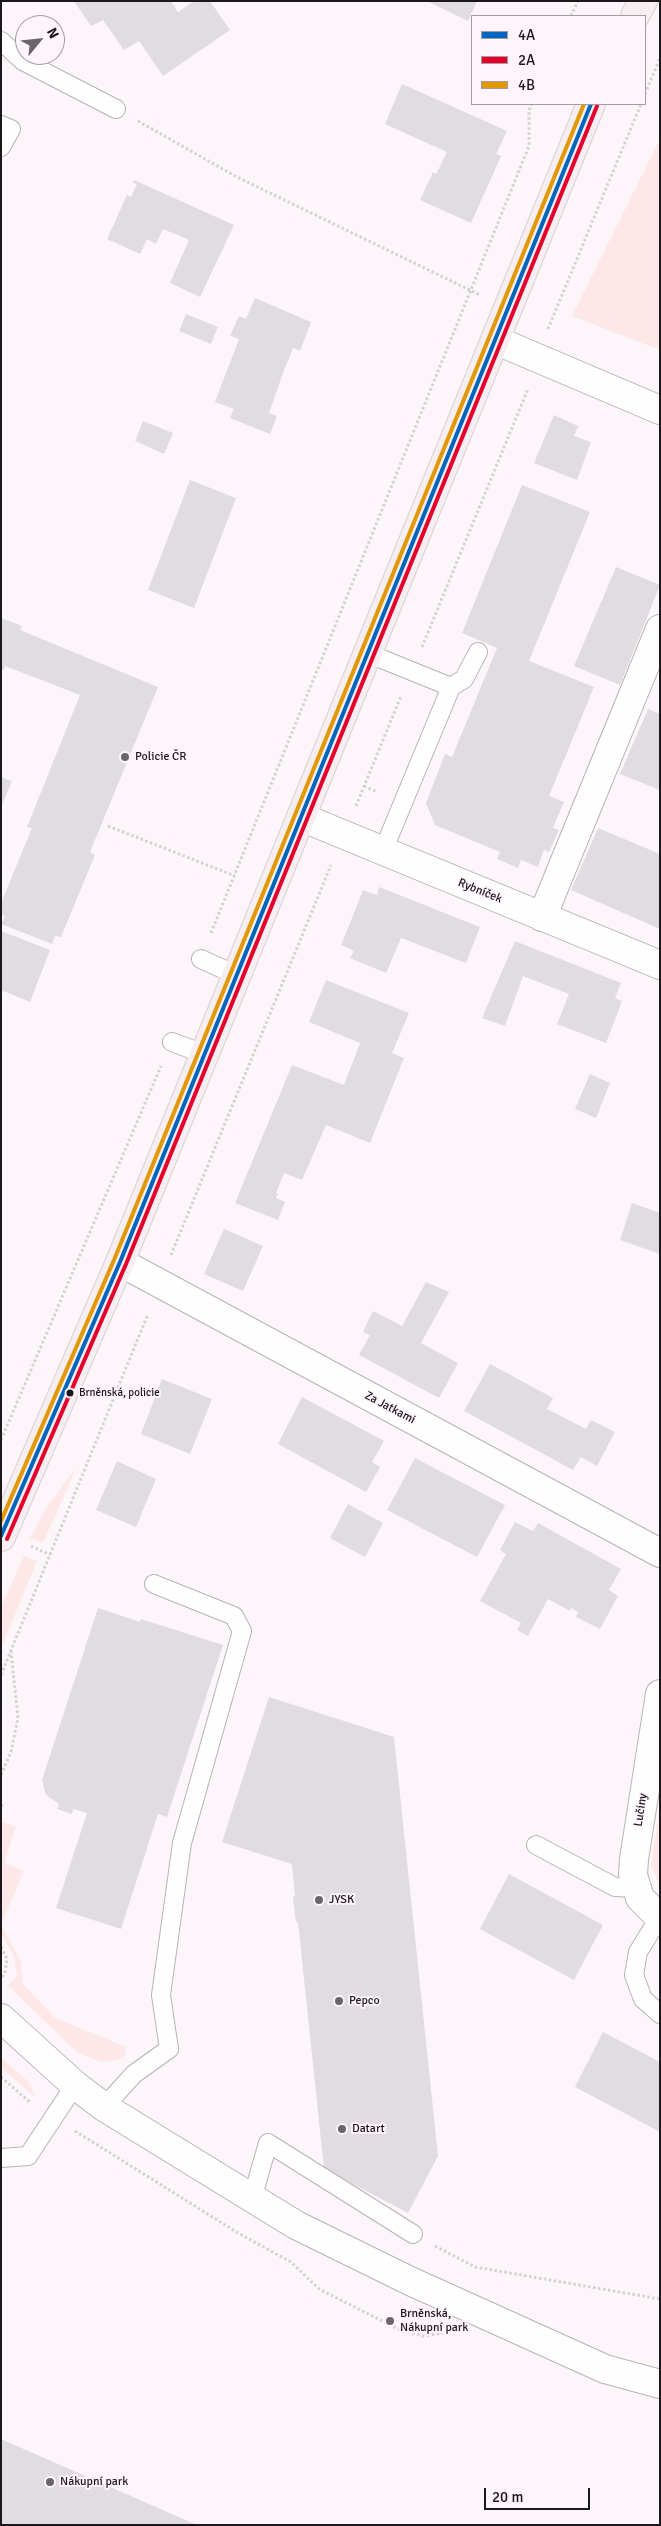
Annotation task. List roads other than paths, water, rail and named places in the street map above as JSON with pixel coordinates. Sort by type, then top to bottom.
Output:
[{"type":"main road","points":[[636,15],[643,1]]},
{"type":"main road","points":[[1,1537],[120,1262],[591,105]]},
{"type":"street","points":[[495,340],[660,410]]},
{"type":"street","points":[[542,917],[660,629]]},
{"type":"street","name":"Rybníček","points":[[300,818],[660,965]]},
{"type":"street","name":"Za Jatkami","points":[[120,1262],[660,1553]]},
{"type":"street","name":"Lučiny","points":[[659,1918],[647,1908],[636,1888],[634,1860],[660,1694]]},
{"type":"street","points":[[1,2018],[75,2085],[104,2107],[296,2225],[410,2281],[605,2369],[660,2384]]},
{"type":"lane","points":[[1,42],[23,61],[116,109]]},
{"type":"lane","points":[[1,125],[10,129],[1,147]]},
{"type":"lane","points":[[383,851],[451,687],[464,679],[478,652]]},
{"type":"lane","points":[[367,653],[451,687]]},
{"type":"lane","points":[[200,959],[236,975]]},
{"type":"lane","points":[[172,1042],[204,1054]]},
{"type":"lane","points":[[104,2107],[134,2074],[168,2049],[161,1995],[182,1843],[242,1631],[234,1616],[154,1584]]},
{"type":"lane","points":[[536,1845],[616,1887],[636,1888]]},
{"type":"lane","points":[[659,1918],[638,1952],[634,1975],[643,1999],[660,2014]]},
{"type":"lane","points":[[1,2158],[28,2156],[75,2085]]},
{"type":"lane","points":[[252,2198],[268,2144],[413,2234]]},
{"type":"place","name":"Policie ČR","points":[[125,757]]},
{"type":"place","name":"Brněnská, policie","points":[[70,1393]]},
{"type":"place","name":"JYSK","points":[[319,1900]]},
{"type":"place","name":"Pepco","points":[[339,2001]]},
{"type":"place","name":"Datart","points":[[342,2129]]},
{"type":"place","name":"Brněnská, Nákupní park","points":[[390,2321]]},
{"type":"place","name":"Nákupní park","points":[[50,2482]]}]
